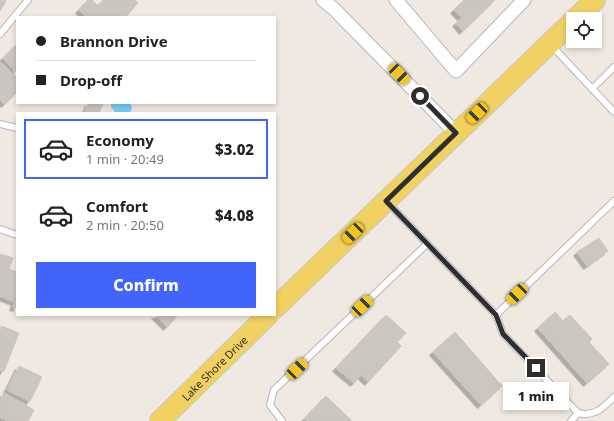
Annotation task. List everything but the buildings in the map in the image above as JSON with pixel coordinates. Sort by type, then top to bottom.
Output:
[{"type":"main road","points":[[582,12],[594,0]]},
{"type":"main road","points":[[276,307],[566,28]]},
{"type":"main road","name":"Lake Shore Drive","points":[[160,421],[267,316]]},
{"type":"street","points":[[323,0],[334,8],[456,133]]},
{"type":"street","points":[[396,0],[456,70],[524,0]]},
{"type":"lane","points":[[0,34],[28,0]]},
{"type":"lane","points":[[549,44],[614,112]]},
{"type":"lane","points":[[592,88],[614,67]]},
{"type":"lane","points":[[0,124],[16,128]]},
{"type":"lane","points":[[386,201],[496,315],[503,334],[578,413],[586,415],[595,413],[604,407],[614,397]]},
{"type":"lane","points":[[496,315],[614,201]]},
{"type":"lane","points":[[0,229],[16,235]]},
{"type":"lane","points":[[282,421],[270,405],[274,390],[427,244]]},
{"type":"lane","points":[[571,421],[578,413]]},
{"type":"water","points":[[111,104],[130,104],[132,108],[130,112],[115,112],[111,107]]},
{"type":"route","points":[[420,96],[456,133],[386,201],[496,315],[503,334],[536,368]]}]
